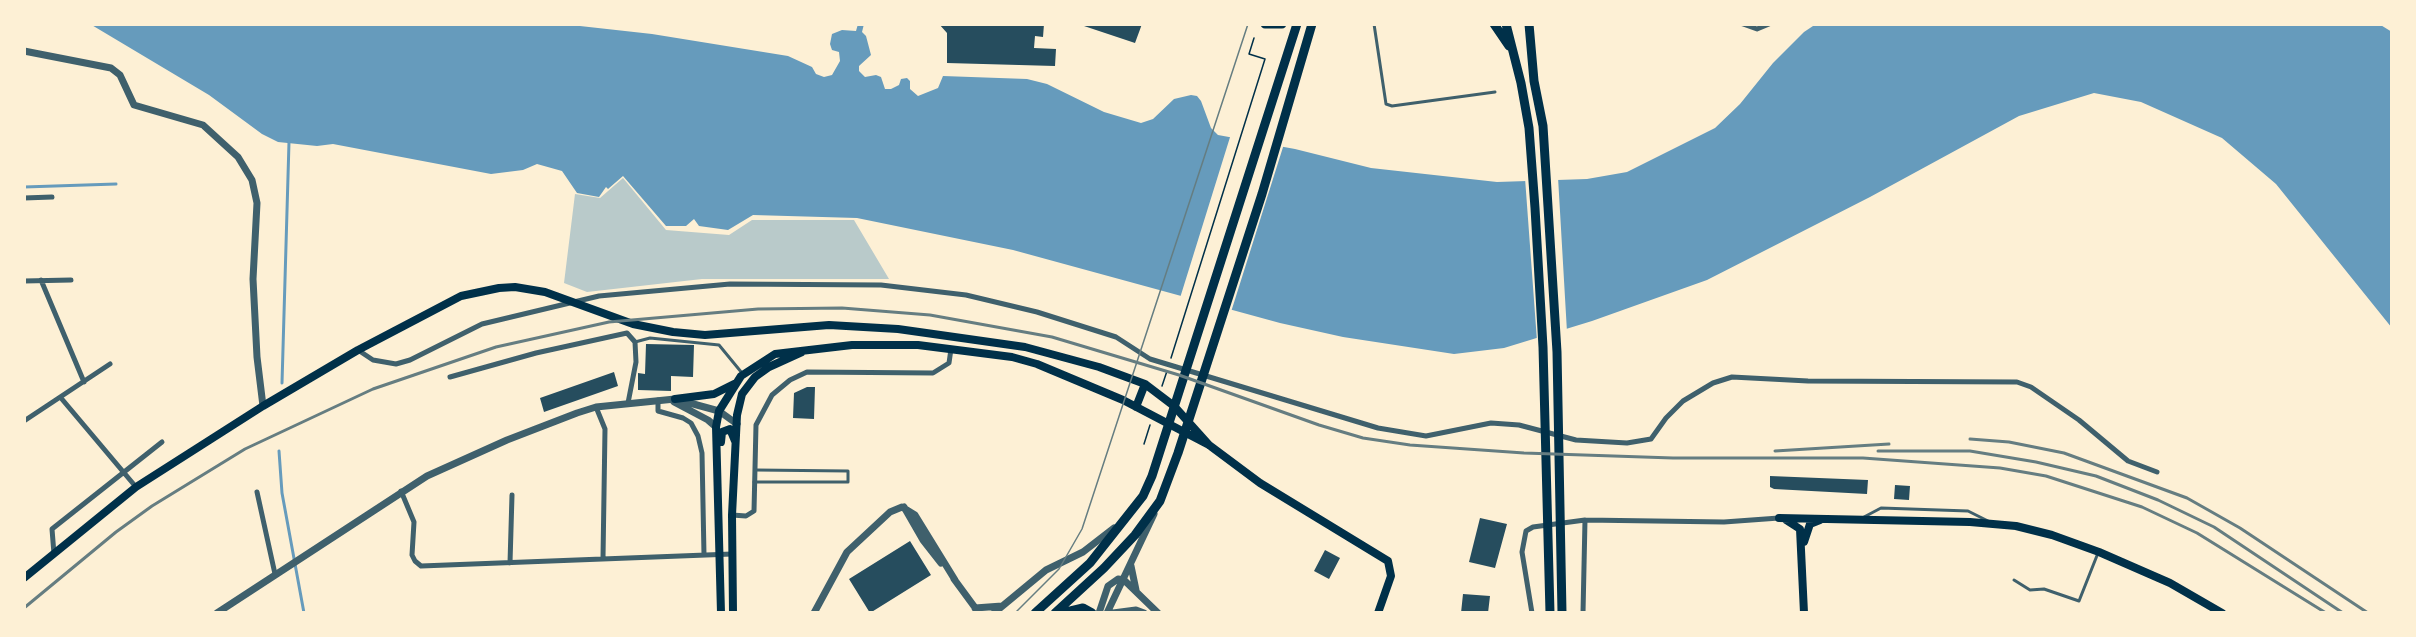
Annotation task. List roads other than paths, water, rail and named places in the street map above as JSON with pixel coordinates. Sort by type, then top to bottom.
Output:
[{"type":"highway","points":[[1264,24],[1282,24]]},
{"type":"highway","points":[[1035,613],[1090,562],[1143,496],[1297,24]]},
{"type":"highway","points":[[1055,613],[1104,568],[1135,535],[1160,501],[1178,453],[1262,194],[1312,24]]},
{"type":"highway","points":[[1494,24],[1515,59]]},
{"type":"highway","points":[[1506,24],[1521,83],[1529,128],[1543,346],[1550,613]]},
{"type":"highway","points":[[1529,24],[1534,81],[1543,126],[1557,352],[1562,613]]},
{"type":"highway","points":[[1062,613],[1083,608],[1092,613]]},
{"type":"main road","points":[[24,578],[136,487],[263,406],[358,350],[461,296],[498,288],[529,289],[633,324],[673,332],[705,334],[829,325],[898,329],[1006,344],[1099,367],[1145,384],[1174,406],[1209,445]]},
{"type":"main road","points":[[721,613],[716,427],[719,411],[734,384],[743,374],[775,354],[852,345],[918,345],[993,353],[1037,364],[1136,407],[1209,445],[1260,483],[1388,561],[1391,576],[1378,613]]},
{"type":"main road","points":[[733,613],[732,515],[737,424],[742,394],[754,377],[769,367],[808,349]]},
{"type":"main road","points":[[671,399],[714,394],[734,384]]},
{"type":"main road","points":[[1136,407],[1145,384]]},
{"type":"main road","points":[[718,484],[722,432],[730,429],[737,448]]},
{"type":"main road","points":[[1779,518],[1993,523],[2052,535],[2099,552],[2170,583],[2207,609],[2222,613]]},
{"type":"main road","points":[[1779,518],[1796,524],[1800,529],[1803,545],[1804,613]]},
{"type":"main road","points":[[1803,545],[1810,524],[1826,518]]},
{"type":"street","points":[[1743,24],[1757,29],[1769,24]]},
{"type":"street","points":[[24,51],[111,68],[120,75],[134,105],[203,125],[219,136],[238,157],[252,180],[257,203],[253,279],[257,357],[263,406]]},
{"type":"street","points":[[24,198],[52,197]]},
{"type":"street","points":[[40,280],[84,382]]},
{"type":"street","points":[[24,281],[71,280]]},
{"type":"street","points":[[358,350],[373,360],[396,364],[410,360],[482,324],[600,296],[730,284],[881,285],[966,295],[1037,312],[1116,337],[1150,359],[1378,428],[1426,436],[1491,423],[1519,425],[1576,440],[1627,443],[1651,439],[1666,417],[1683,401],[1713,383],[1732,377],[1761,376],[1808,381],[2017,382],[2031,387],[2061,408],[2128,461],[2157,472]]},
{"type":"street","points":[[450,377],[609,335],[627,333],[635,342],[636,362],[628,403]]},
{"type":"street","points":[[732,515],[746,516],[754,511],[758,418],[772,395],[790,380],[807,372],[933,373],[942,370],[949,363],[951,349]]},
{"type":"street","points":[[24,421],[110,364]]},
{"type":"street","points":[[61,398],[136,487]]},
{"type":"street","points":[[217,613],[401,490],[507,440],[596,407],[671,399],[719,411],[737,424]]},
{"type":"street","points":[[671,399],[702,416],[716,427]]},
{"type":"street","points":[[658,400],[658,411],[683,418],[691,423],[698,436],[702,453],[704,555]]},
{"type":"street","points":[[596,407],[605,429],[603,558]]},
{"type":"street","points":[[54,554],[52,529],[122,471],[162,442]]},
{"type":"street","points":[[401,490],[414,522],[412,555],[421,566],[732,554]]},
{"type":"street","points":[[257,492],[275,574]]},
{"type":"street","points":[[510,562],[512,495]]},
{"type":"street","points":[[1107,613],[1160,501]]},
{"type":"street","points":[[814,613],[847,552],[890,512],[904,507],[915,515],[955,580],[977,610],[1002,606]]},
{"type":"street","points":[[1532,613],[1522,552],[1526,531],[1533,527],[1585,520],[1724,522],[1779,518]]},
{"type":"street","points":[[994,613],[1046,570],[1083,552],[1126,519]]},
{"type":"street","points":[[1584,613],[1585,520]]},
{"type":"street","points":[[1131,563],[1131,575],[1137,592]]},
{"type":"street","points":[[1099,613],[1108,586],[1118,579],[1124,580],[1158,613]]},
{"type":"street","points":[[1113,613],[1136,610],[1144,613]]},
{"type":"lane","points":[[1374,24],[1386,104],[1392,106],[1495,92]]},
{"type":"lane","points":[[635,342],[650,338],[719,345],[743,374]]},
{"type":"lane","points":[[754,470],[848,471],[848,482],[754,482]]},
{"type":"lane","points":[[2013,580],[2030,590],[2043,589],[2079,601],[2099,552]]},
{"type":"water","points":[[90,24],[562,24],[652,34],[788,56],[812,67],[816,74],[824,77],[832,75],[840,61],[839,52],[832,50],[830,44],[832,34],[842,30],[856,31],[858,24],[864,24],[862,32],[866,36],[871,55],[859,66],[859,71],[865,77],[876,75],[881,77],[885,89],[899,85],[901,79],[907,78],[910,81],[910,89],[918,96],[938,88],[943,76],[1027,79],[1047,84],[1104,112],[1141,123],[1153,119],[1174,99],[1191,95],[1197,96],[1201,101],[1211,128],[1218,135],[1295,149],[1371,168],[1497,182],[1587,179],[1627,172],[1715,128],[1740,104],[1773,63],[1804,32],[1816,24],[2379,24],[2392,32],[2392,328],[2276,184],[2222,138],[2141,102],[2094,93],[2019,116],[1870,197],[1707,280],[1592,321],[1504,348],[1454,354],[1343,337],[1280,323],[1013,250],[857,218],[753,215],[728,230],[699,226],[694,219],[686,226],[666,226],[623,176],[608,189],[606,187],[599,197],[577,193],[562,171],[537,164],[523,170],[491,174],[333,144],[317,146],[278,142],[262,134],[209,95]]},
{"type":"waterway","points":[[282,383],[289,142]]},
{"type":"waterway","points":[[24,187],[116,184]]},
{"type":"waterway","points":[[279,451],[282,493],[304,613]]},
{"type":"tram line","points":[[1015,613],[1059,569],[1082,529],[1248,24]]},
{"type":"railway","points":[[24,608],[116,532],[152,506],[245,449],[373,389],[496,347],[609,322],[758,309],[842,308],[930,315],[1052,337],[1179,375],[1319,425],[1363,438],[1410,445],[1524,453],[1673,458],[1863,458],[2000,468],[2046,476],[2142,507],[2197,533],[2326,613]]},
{"type":"railway","points":[[1970,439],[2009,442],[2064,453],[2187,498],[2240,528],[2368,613]]},
{"type":"railway","points":[[1775,451],[1889,444]]},
{"type":"railway","points":[[1878,451],[1970,451],[2036,462],[2096,476],[2158,500],[2214,527],[2343,613]]}]
